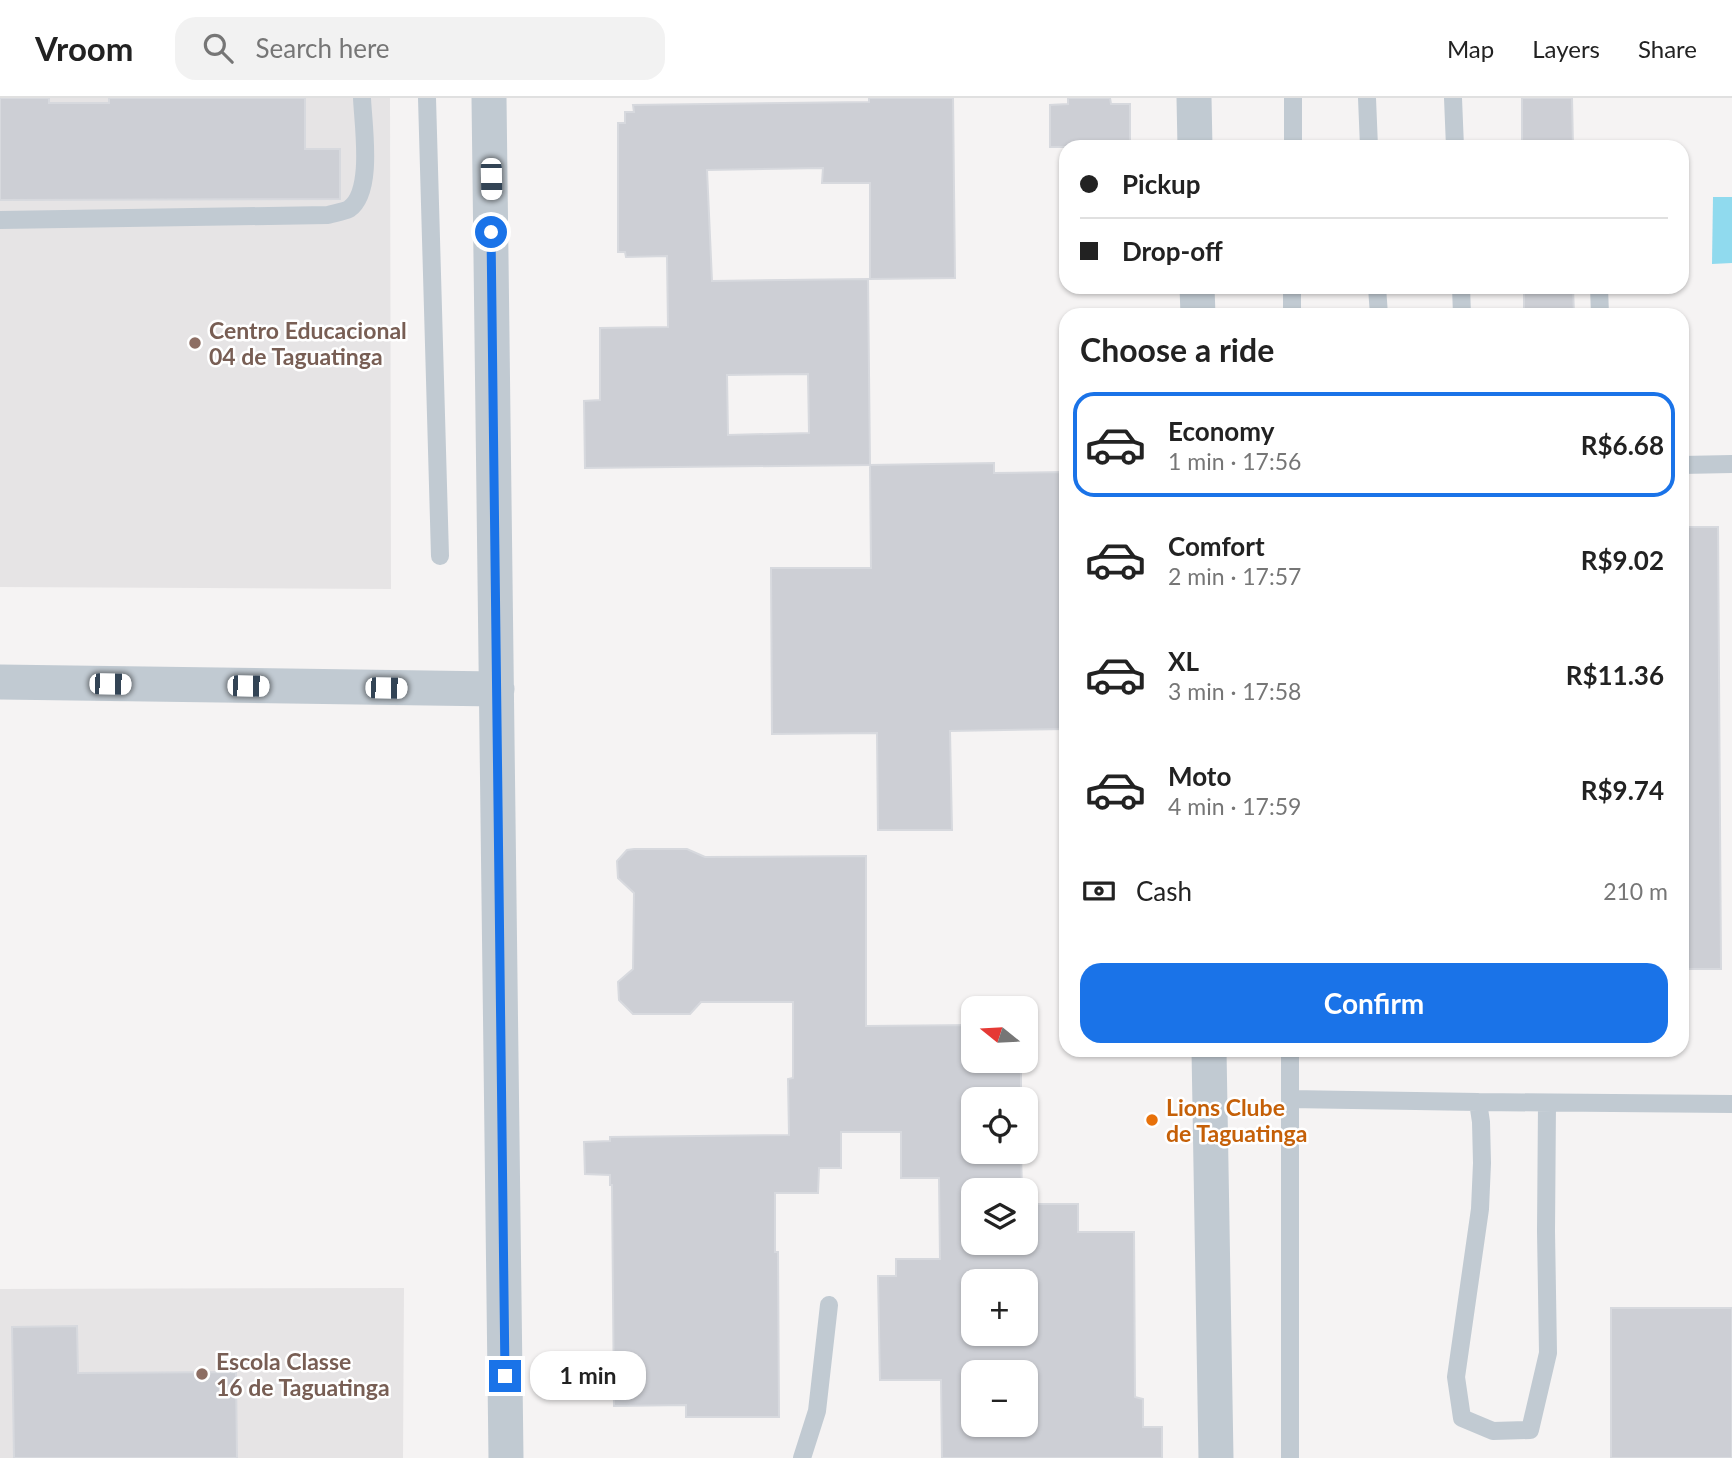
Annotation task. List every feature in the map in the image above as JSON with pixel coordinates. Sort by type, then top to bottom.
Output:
[{"type":"street","points":[[489,98],[506,1458]]},
{"type":"street","points":[[1194,98],[1195,140]]},
{"type":"street","points":[[0,682],[497,689]]},
{"type":"street","points":[[1209,1057],[1216,1458]]},
{"type":"lane","points":[[0,220],[328,215],[348,209],[360,195],[365,163],[362,98]]},
{"type":"lane","points":[[427,98],[440,556]]},
{"type":"lane","points":[[1293,98],[1293,140]]},
{"type":"lane","points":[[1367,98],[1369,140]]},
{"type":"lane","points":[[1453,98],[1455,140]]},
{"type":"lane","points":[[1689,465],[1732,464]]},
{"type":"lane","points":[[1290,1057],[1290,1458]]},
{"type":"lane","points":[[1290,1099],[1732,1104]]},
{"type":"lane","points":[[1478,1102],[1482,1163],[1480,1209],[1456,1377],[1462,1418],[1493,1431],[1530,1430],[1548,1353],[1547,1103]]},
{"type":"lane","points":[[802,1458],[817,1411],[829,1305]]},
{"type":"shaded area","name":"Centro Educacional 04 de Taguatinga","points":[[0,98],[390,98],[391,589],[0,587]]},
{"type":"shaded area","name":"Escola Classe 16 de Taguatinga","points":[[404,1288],[403,1458],[0,1458],[0,1289]]},
{"type":"water","points":[[1713,197],[1732,197],[1732,263],[1712,264]]},
{"type":"building","points":[[0,98],[49,98],[49,103],[109,103],[109,98],[305,98],[305,149],[340,149],[340,199],[0,200]]},
{"type":"building","points":[[869,98],[953,98],[955,278],[870,279],[870,183],[822,183],[823,168],[707,170],[712,281],[868,279],[870,465],[585,468],[584,401],[600,400],[600,328],[668,327],[667,256],[626,257],[625,252],[618,252],[618,123],[625,123],[625,112],[634,112],[633,105],[869,102]],"holes":[[[808,374],[809,433],[728,435],[727,375]]]},
{"type":"building","points":[[1068,98],[1110,98],[1111,104],[1130,104],[1130,140],[1059,140],[1059,147],[1050,147],[1050,105],[1068,104]]},
{"type":"building","points":[[1522,98],[1572,98],[1573,140],[1522,140]]},
{"type":"building","points":[[1524,294],[1573,294],[1574,308],[1524,308]]},
{"type":"building","points":[[994,463],[994,473],[1059,472],[1059,729],[950,731],[952,830],[878,830],[877,733],[772,734],[771,568],[871,568],[870,465]]},
{"type":"building","points":[[1689,527],[1718,527],[1721,969],[1689,969]]},
{"type":"building","points":[[634,849],[687,849],[705,857],[866,856],[866,1026],[961,1025],[961,1073],[1021,1073],[1021,1087],[961,1087],[961,1164],[1021,1164],[1022,1178],[961,1178],[961,1255],[1038,1255],[1038,1204],[1078,1204],[1078,1232],[1134,1232],[1135,1397],[1143,1399],[1143,1427],[1162,1427],[1162,1458],[942,1458],[941,1380],[880,1380],[878,1276],[896,1276],[896,1259],[940,1259],[939,1178],[901,1178],[901,1132],[841,1132],[841,1168],[819,1168],[818,1193],[775,1193],[779,1417],[686,1417],[686,1405],[614,1406],[612,1185],[610,1175],[585,1174],[584,1142],[610,1141],[610,1137],[789,1135],[788,1079],[793,1078],[793,1002],[701,1002],[690,1014],[633,1014],[619,1000],[618,982],[633,969],[634,893],[618,878],[617,861],[627,850]]},
{"type":"building","points":[[1611,1308],[1732,1308],[1732,1458],[1611,1458]]},
{"type":"building","points":[[77,1326],[78,1373],[236,1372],[237,1458],[14,1458],[12,1327]]},
{"type":"place","name":"Centro Educacional 04 de Taguatinga","points":[[195,343]]},
{"type":"place","name":"Lions Clube de Taguatinga","points":[[1152,1120]]},
{"type":"place","name":"Escola Classe 16 de Taguatinga","points":[[202,1374]]},
{"type":"route","points":[[491,232],[505,1376]]}]
